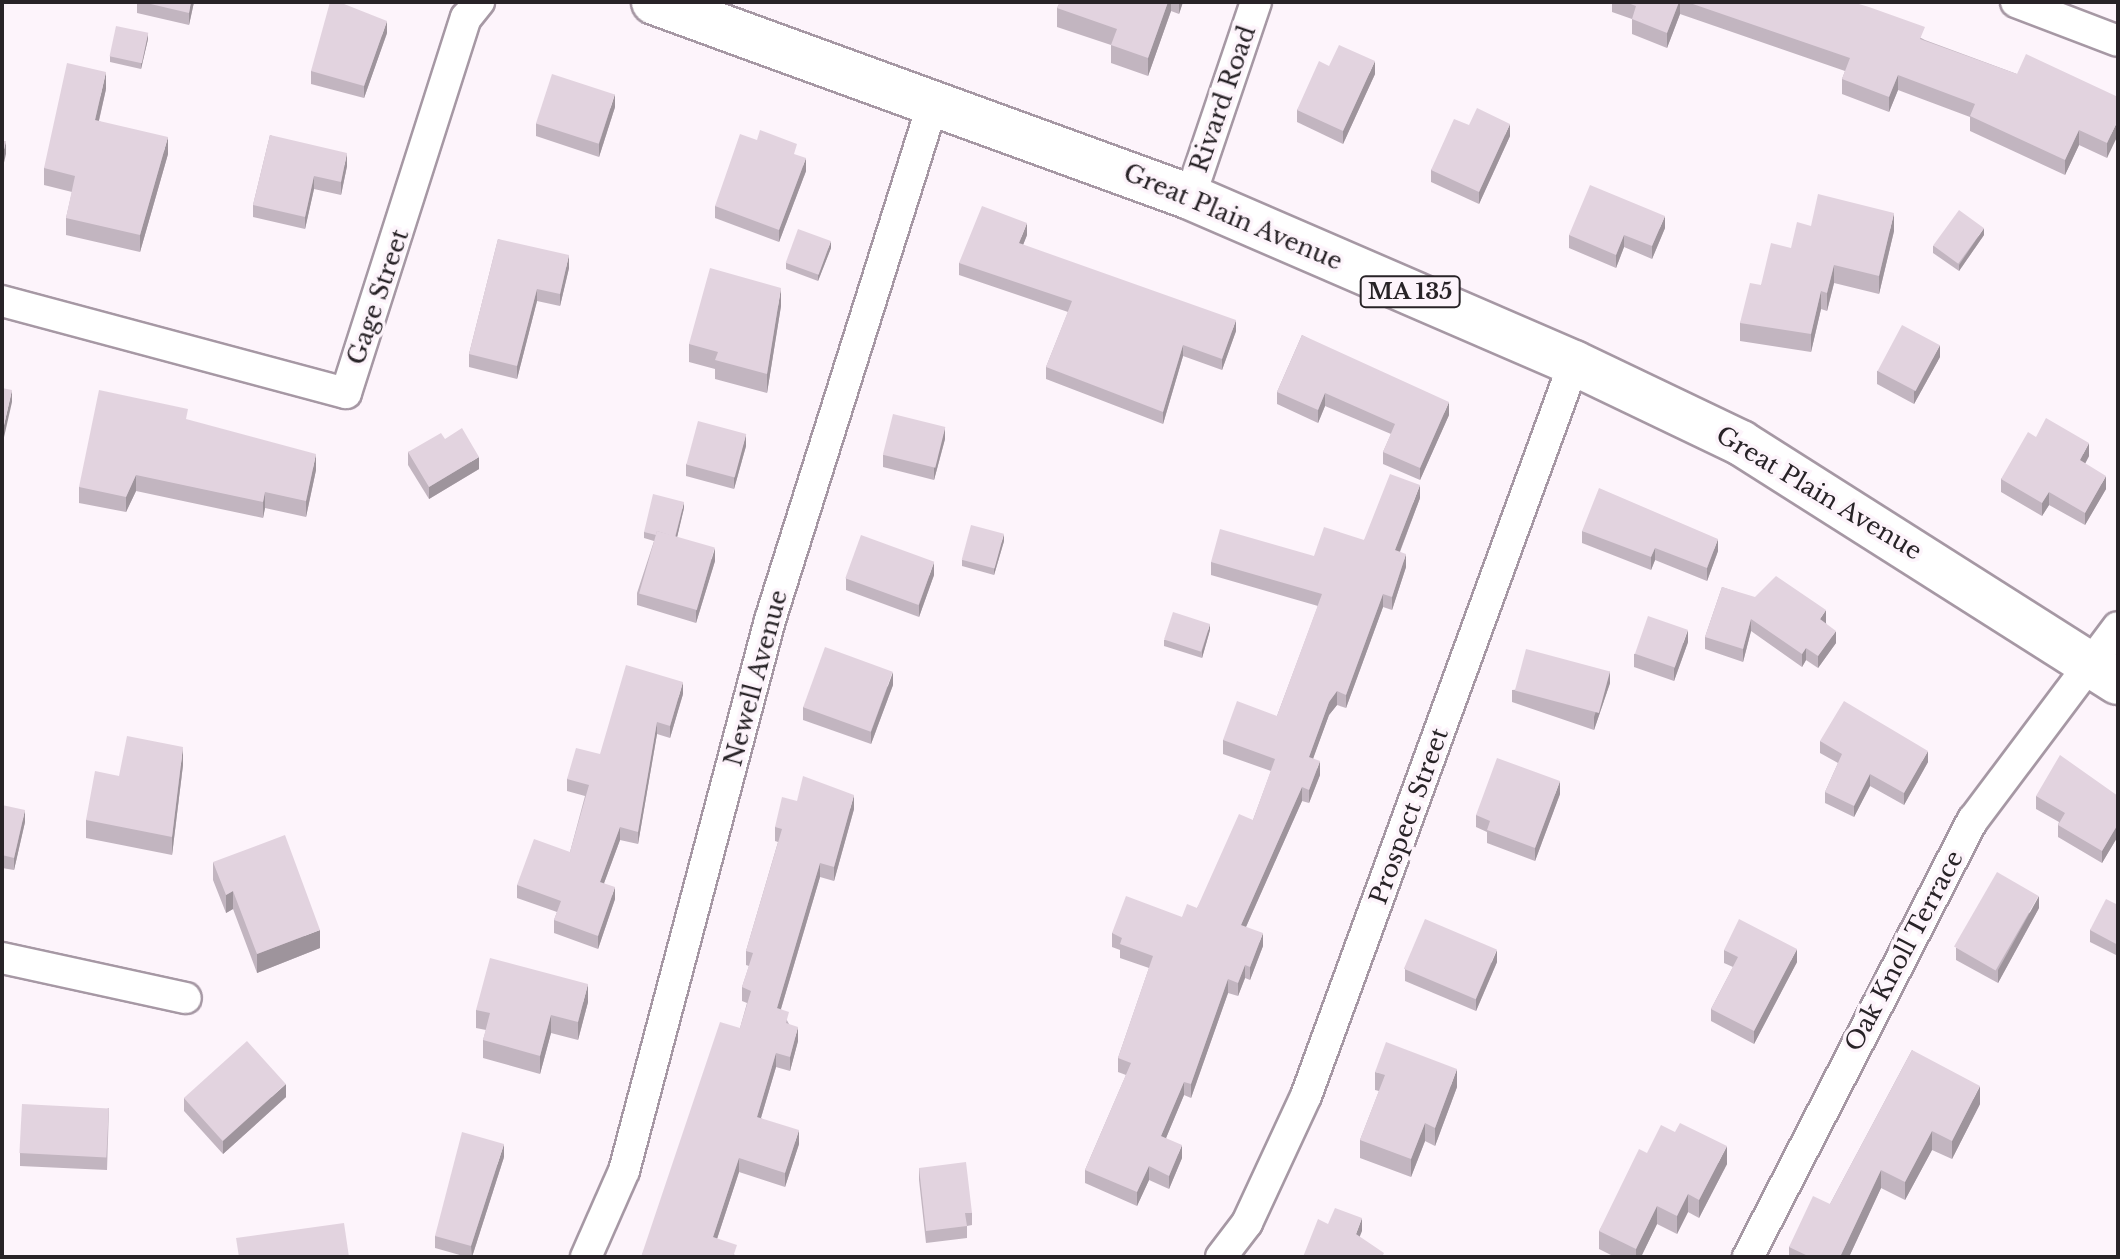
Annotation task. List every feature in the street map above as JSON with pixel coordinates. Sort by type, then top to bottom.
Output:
[{"type":"main road","name":"Great Plain Avenue","points":[[654,2],[934,100],[1190,197],[1574,363],[1741,443],[2103,672]]},
{"type":"street","name":"Gage Street","points":[[2,301],[346,393],[466,18],[479,2]]},
{"type":"street","name":"Rivard Road","points":[[1190,197],[1256,2]]},
{"type":"street","points":[[2016,2],[2118,41]]},
{"type":"street","name":"Newell Avenue","points":[[586,1257],[624,1171],[770,620],[934,100]]},
{"type":"street","name":"Prospect Street","points":[[1221,1257],[1247,1223],[1306,1096],[1574,363]]},
{"type":"street","name":"Oak Knoll Terrace","points":[[1748,1257],[1973,820],[2103,672],[2118,627]]},
{"type":"street","points":[[2,958],[186,998]]},
{"type":"building","points":[[142,2],[191,2],[189,13]]},
{"type":"building","points":[[330,2],[339,2],[387,21],[364,86],[311,71]]},
{"type":"building","points":[[1060,2],[1168,2],[1148,58],[1111,45],[1117,29],[1057,8]]},
{"type":"building","points":[[1625,2],[1679,2],[1667,33],[1632,19],[1636,6]]},
{"type":"building","points":[[1687,2],[1852,2],[1925,27],[1920,39],[2017,74],[2026,54],[2118,97],[2118,120],[2107,143],[2079,130],[2065,160],[1970,116],[1975,104],[1898,75],[1889,97],[1842,79],[1850,58]]},
{"type":"building","points":[[116,26],[148,33],[142,63],[110,56]]},
{"type":"building","points":[[1339,45],[1375,61],[1343,131],[1297,110],[1319,61],[1329,66]]},
{"type":"building","points":[[67,63],[106,72],[95,120],[168,137],[140,235],[66,218],[75,176],[44,168]]},
{"type":"building","points":[[552,74],[615,94],[599,144],[536,123]]},
{"type":"building","points":[[1477,108],[1510,124],[1479,192],[1431,170],[1454,119],[1469,125]]},
{"type":"building","points":[[760,130],[797,144],[794,154],[806,158],[779,230],[715,206],[740,134],[757,140]]},
{"type":"building","points":[[270,135],[347,153],[341,182],[314,176],[305,217],[253,205]]},
{"type":"building","points":[[1590,185],[1665,216],[1652,246],[1624,235],[1616,255],[1569,235]]},
{"type":"building","points":[[1818,194],[1894,213],[1879,276],[1834,265],[1827,293],[1821,291],[1811,334],[1740,323],[1750,283],[1761,285],[1771,243],[1791,248],[1797,222],[1811,226]]},
{"type":"building","points":[[982,206],[1027,223],[1019,243],[1236,320],[1222,359],[1183,345],[1163,412],[1046,367],[1072,301],[959,263]]},
{"type":"building","points":[[1959,210],[1984,228],[1958,264],[1933,246]]},
{"type":"building","points":[[798,229],[831,241],[819,275],[786,263]]},
{"type":"building","points":[[498,239],[569,255],[560,294],[537,289],[517,366],[469,354]]},
{"type":"building","points":[[710,268],[781,288],[767,374],[715,360],[718,352],[689,344]]},
{"type":"building","points":[[1902,325],[1940,345],[1916,391],[1878,371]]},
{"type":"building","points":[[1302,335],[1449,402],[1420,468],[1383,452],[1395,424],[1325,393],[1318,410],[1277,392]]},
{"type":"building","points":[[2,388],[12,390],[2,434]]},
{"type":"building","points":[[99,390],[188,409],[186,419],[316,454],[306,501],[265,492],[263,502],[136,475],[126,497],[79,487]]},
{"type":"building","points":[[893,414],[945,427],[935,468],[883,455]]},
{"type":"building","points":[[2046,418],[2089,443],[2080,460],[2106,476],[2085,513],[2049,492],[2042,503],[2001,479],[2028,432],[2036,437]]},
{"type":"building","points":[[698,421],[746,434],[735,477],[686,464]]},
{"type":"building","points":[[462,428],[479,457],[429,487],[408,452],[441,433],[445,439]]},
{"type":"building","points":[[1390,474],[1420,485],[1395,550],[1406,554],[1392,597],[1383,594],[1346,695],[1337,691],[1329,702],[1309,757],[1320,761],[1309,790],[1302,787],[1241,925],[1263,933],[1250,967],[1245,965],[1238,983],[1228,979],[1191,1084],[1184,1082],[1161,1136],[1182,1145],[1169,1176],[1149,1166],[1137,1192],[1085,1170],[1131,1063],[1118,1058],[1153,956],[1120,944],[1122,938],[1112,933],[1126,896],[1182,917],[1187,904],[1197,908],[1239,814],[1253,820],[1275,759],[1223,740],[1237,701],[1277,716],[1322,594],[1211,562],[1220,529],[1314,556],[1324,527],[1364,540]]},
{"type":"building","points":[[1599,488],[1718,539],[1707,568],[1655,548],[1651,557],[1582,531]]},
{"type":"building","points":[[653,494],[684,502],[675,537],[657,531],[656,535],[644,532]]},
{"type":"building","points":[[971,525],[1004,534],[995,569],[962,560]]},
{"type":"building","points":[[657,531],[715,548],[697,610],[639,593]]},
{"type":"building","points":[[861,535],[934,562],[919,605],[845,578]]},
{"type":"building","points":[[1776,576],[1826,610],[1820,619],[1836,631],[1818,656],[1806,648],[1802,654],[1751,619],[1743,649],[1705,637],[1722,587],[1755,597]]},
{"type":"building","points":[[1173,612],[1210,624],[1201,652],[1164,640]]},
{"type":"building","points":[[1648,616],[1688,630],[1675,667],[1635,654]]},
{"type":"building","points":[[825,647],[893,672],[871,732],[803,707]]},
{"type":"building","points":[[1526,649],[1610,672],[1599,713],[1515,691]]},
{"type":"building","points":[[626,665],[683,682],[670,726],[657,722],[638,832],[620,827],[600,882],[615,887],[598,936],[554,920],[561,901],[517,885],[534,839],[570,852],[589,785],[567,779],[576,748],[600,754]]},
{"type":"building","points":[[1844,701],[1928,751],[1904,793],[1870,774],[1854,806],[1825,792],[1842,754],[1820,741]]},
{"type":"building","points":[[127,736],[183,747],[172,837],[86,820],[95,771],[119,776]]},
{"type":"building","points":[[2060,755],[2118,796],[2118,824],[2102,851],[2058,825],[2065,813],[2036,796]]},
{"type":"building","points":[[1497,758],[1560,781],[1535,848],[1487,830],[1490,821],[1476,815]]},
{"type":"building","points":[[803,776],[854,795],[834,867],[820,863],[777,1008],[789,1012],[786,1023],[798,1027],[790,1057],[776,1053],[757,1117],[799,1130],[785,1173],[739,1158],[713,1237],[737,1245],[733,1257],[641,1257],[720,1022],[740,1028],[751,991],[742,987],[753,953],[746,951],[782,829],[775,827],[782,797],[797,801]]},
{"type":"building","points":[[2,805],[25,810],[14,858],[2,855]]},
{"type":"building","points":[[285,835],[320,930],[257,954],[233,891],[226,895],[213,862]]},
{"type":"building","points":[[1997,872],[2039,896],[1996,970],[1954,946]]},
{"type":"building","points":[[2106,899],[2118,905],[2118,945],[2090,930]]},
{"type":"building","points":[[1425,919],[1497,949],[1476,999],[1404,969]]},
{"type":"building","points":[[1739,919],[1797,949],[1754,1031],[1711,1009],[1738,957],[1724,950]]},
{"type":"building","points":[[490,958],[588,984],[578,1022],[551,1015],[540,1056],[483,1040],[490,1013],[476,1010]]},
{"type":"building","points":[[247,1041],[286,1084],[223,1141],[184,1098]]},
{"type":"building","points":[[1386,1042],[1457,1069],[1435,1128],[1425,1123],[1411,1159],[1360,1140],[1385,1075],[1375,1072]]},
{"type":"building","points":[[1912,1050],[1980,1086],[1952,1141],[1932,1131],[1905,1182],[1881,1170],[1840,1257],[1808,1257],[1789,1247],[1813,1196],[1830,1204]]},
{"type":"building","points":[[22,1104],[109,1109],[106,1157],[19,1153]]},
{"type":"building","points":[[1680,1123],[1727,1146],[1699,1200],[1688,1194],[1677,1216],[1657,1206],[1636,1249],[1599,1231],[1639,1149],[1647,1153],[1661,1125],[1675,1132]]},
{"type":"building","points":[[462,1132],[504,1144],[471,1246],[435,1236]]},
{"type":"building","points":[[966,1162],[972,1213],[965,1213],[967,1226],[926,1231],[919,1168]]},
{"type":"building","points":[[1335,1208],[1362,1218],[1356,1234],[1384,1253],[1382,1257],[1303,1257],[1318,1219],[1328,1224]]},
{"type":"building","points":[[344,1223],[349,1257],[239,1257],[236,1238]]}]
